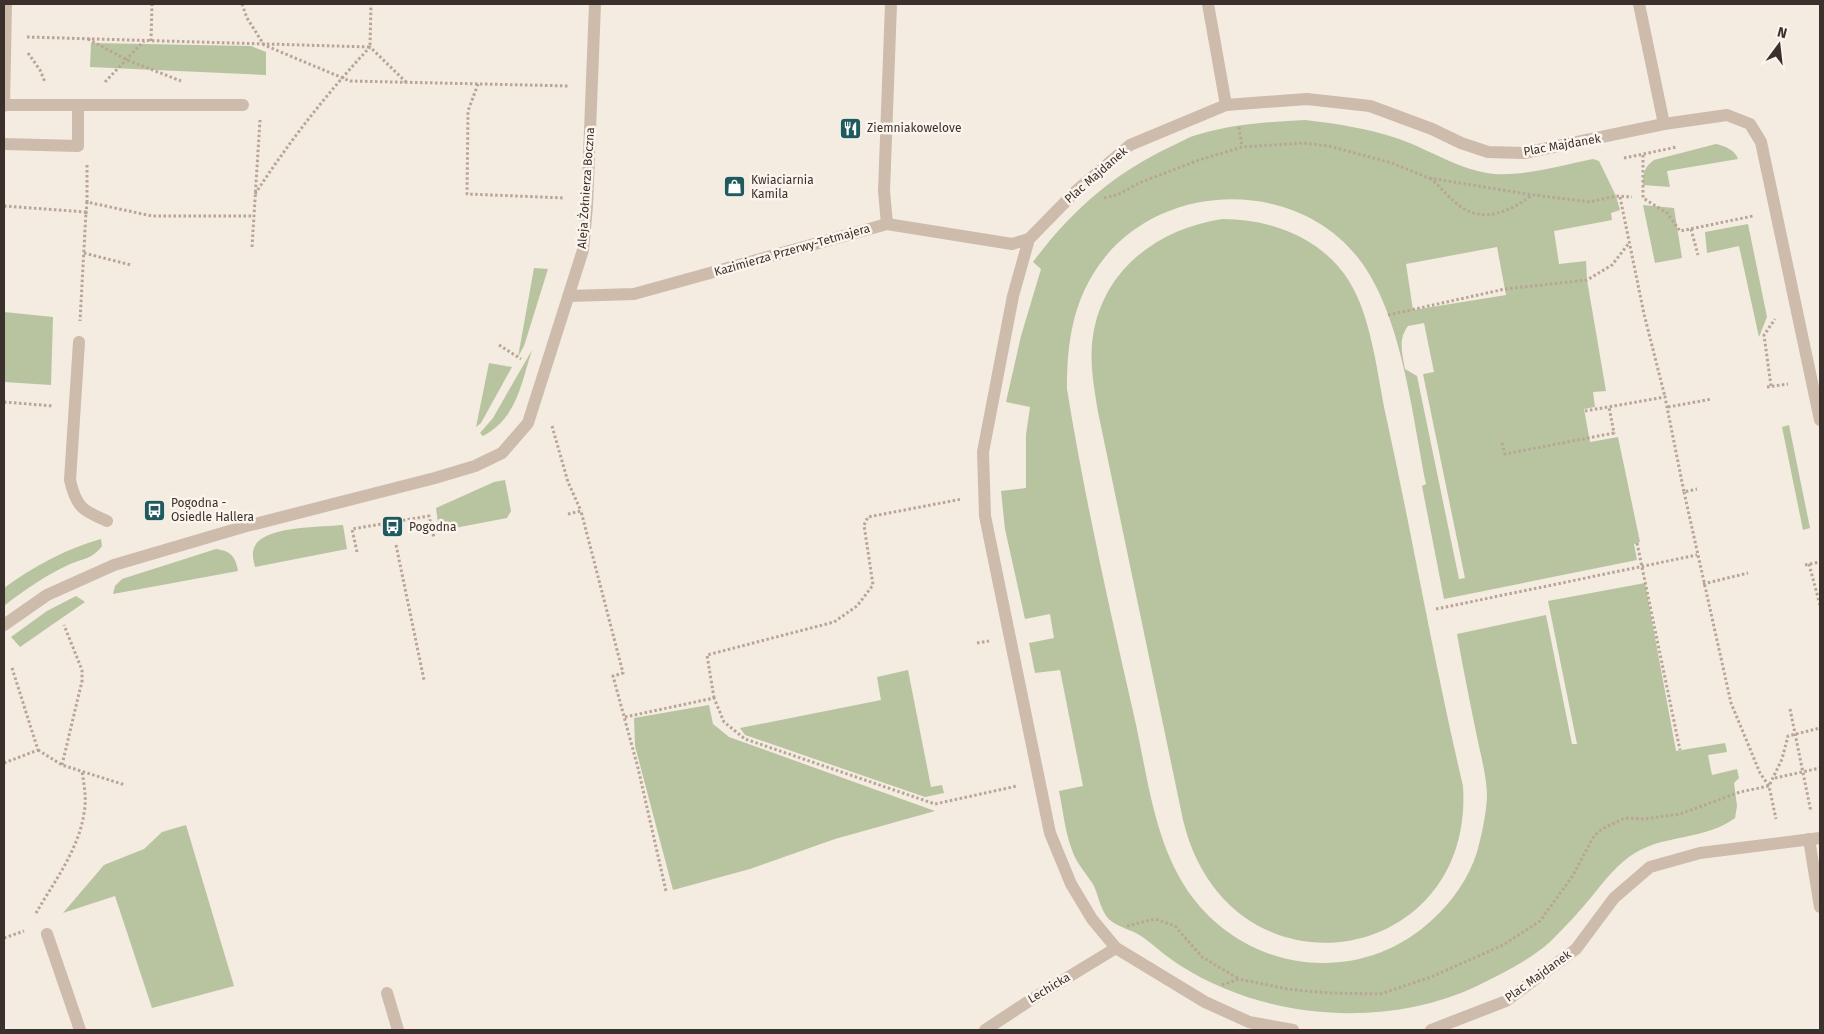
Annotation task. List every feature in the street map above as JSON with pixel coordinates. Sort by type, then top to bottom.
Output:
[{"type":"street","points":[[6,4],[11,37],[4,105],[244,105]]},
{"type":"street","name":"Aleja Żołnierza Boczna","points":[[4,625],[47,595],[114,566],[243,527],[435,478],[475,466],[502,453],[528,423],[583,250],[587,206],[595,4]]},
{"type":"street","name":"Kazimierza Przerwy-Tetmajera","points":[[569,296],[634,294],[887,224],[884,191],[891,4]]},
{"type":"street","points":[[1208,4],[1226,105]]},
{"type":"street","points":[[1639,4],[1664,124]]},
{"type":"street","name":"Plac Majdanek","points":[[1029,239],[1077,190],[1130,145],[1226,105],[1307,99],[1370,106],[1432,129],[1460,143],[1488,152],[1524,153],[1664,124],[1727,115],[1750,124],[1761,142],[1820,414]]},
{"type":"street","points":[[4,144],[78,146],[78,105]]},
{"type":"street","points":[[887,224],[1012,244],[1029,239]]},
{"type":"street","points":[[1029,239],[1013,296],[991,400],[983,452],[984,495],[985,516],[1050,833],[1071,884],[1092,919],[1116,948],[1196,997],[1249,1022],[1293,1030]]},
{"type":"street","points":[[79,342],[70,480],[74,498],[85,512],[107,521]]},
{"type":"street","points":[[1815,838],[1820,907]]},
{"type":"street","name":"Plac Majdanek","points":[[1431,1030],[1506,1001],[1576,948],[1614,898],[1650,867],[1700,853],[1815,838]]},
{"type":"street","points":[[47,934],[80,1030]]},
{"type":"street","name":"Lechicka","points":[[985,1030],[1028,1001],[1116,948]]},
{"type":"street","points":[[387,993],[398,1030]]},
{"type":"path","points":[[151,41],[152,4]]},
{"type":"path","points":[[242,4],[247,18],[264,45],[350,81],[408,84],[571,86]]},
{"type":"path","points":[[252,246],[254,195],[284,150],[341,78],[370,47],[372,4]]},
{"type":"path","points":[[11,37],[370,47],[408,84]]},
{"type":"path","points":[[11,37],[40,70],[46,84],[45,105]]},
{"type":"path","points":[[127,60],[144,41]]},
{"type":"path","points":[[478,84],[468,110],[467,194],[567,198]]},
{"type":"path","points":[[1098,199],[1117,195],[1139,183],[1199,160],[1250,145],[1303,142],[1329,146],[1392,163],[1430,178],[1532,195],[1590,202],[1632,197]]},
{"type":"path","points":[[78,146],[88,168],[79,342]]},
{"type":"path","points":[[1624,158],[1678,147]]},
{"type":"path","points":[[1642,155],[1643,198],[1667,213],[1680,231],[1754,216]]},
{"type":"path","points":[[1430,178],[1456,204],[1477,216],[1501,214],[1515,208],[1532,195]]},
{"type":"path","points":[[1620,197],[1644,314],[1666,396],[1703,584],[1731,703],[1760,773],[1769,786],[1776,819]]},
{"type":"path","points":[[87,202],[152,216],[254,216]]},
{"type":"path","points":[[4,206],[86,212],[86,215]]},
{"type":"path","points":[[1691,228],[1698,255]]},
{"type":"path","points":[[1388,315],[1505,289],[1586,280],[1612,265],[1629,243]]},
{"type":"path","points":[[84,253],[131,265]]},
{"type":"path","points":[[1775,319],[1764,335],[1769,386],[1788,384]]},
{"type":"path","points":[[499,345],[522,359]]},
{"type":"path","points":[[1585,411],[1666,396]]},
{"type":"path","points":[[1668,407],[1712,399]]},
{"type":"path","points":[[4,402],[74,408]]},
{"type":"path","points":[[1502,444],[1505,454],[1614,433],[1610,406]]},
{"type":"path","points":[[552,426],[568,482],[581,511],[624,672],[613,676],[625,718],[666,892]]},
{"type":"path","points":[[1684,492],[1697,489]]},
{"type":"path","points":[[984,495],[868,518],[864,525],[873,585],[857,606],[834,622],[707,655],[714,698],[724,722],[745,739],[935,804],[1040,781]]},
{"type":"path","points":[[568,514],[581,511]]},
{"type":"path","points":[[358,552],[352,529],[429,516],[434,538]]},
{"type":"path","points":[[1637,543],[1680,750]]},
{"type":"path","points":[[396,546],[424,680]]},
{"type":"path","points":[[1436,609],[1697,555]]},
{"type":"path","points":[[1820,562],[1807,565],[1820,605]]},
{"type":"path","points":[[1703,584],[1748,573]]},
{"type":"path","points":[[62,765],[82,681],[82,670],[64,625]]},
{"type":"path","points":[[12,668],[38,750],[62,765],[125,785]]},
{"type":"path","points":[[625,718],[714,698]]},
{"type":"path","points":[[1790,709],[1811,812]]},
{"type":"path","points":[[1122,927],[1156,919],[1175,926],[1202,957],[1239,979],[1287,989],[1329,993],[1380,994],[1431,977],[1503,945],[1540,921],[1572,877],[1594,836],[1602,829],[1625,818],[1644,819],[1680,814],[1740,792],[1769,786],[1774,778],[1788,736],[1820,728]]},
{"type":"path","points":[[4,763],[38,750]]},
{"type":"path","points":[[1774,778],[1820,768]]},
{"type":"path","points":[[35,915],[77,840],[85,807],[82,771]]},
{"type":"path","points":[[4,938],[24,932],[27,927]]},
{"type":"path","points":[[1196,997],[1239,979]]},
{"type":"green space","points":[[91,43],[251,46],[266,52],[266,75],[90,67]]},
{"type":"green space","points":[[1305,120],[1376,132],[1399,139],[1470,169],[1495,174],[1532,172],[1593,159],[1599,161],[1616,196],[1620,210],[1611,213],[1612,220],[1554,231],[1559,264],[1586,261],[1587,280],[1606,391],[1593,392],[1595,407],[1584,409],[1590,442],[1618,437],[1640,542],[1634,544],[1637,560],[1444,599],[1422,486],[1426,484],[1403,366],[1386,308],[1374,282],[1359,259],[1331,231],[1297,212],[1260,202],[1221,200],[1183,206],[1148,221],[1117,244],[1092,276],[1079,303],[1069,345],[1067,389],[1098,555],[1149,789],[1161,835],[1180,878],[1193,898],[1217,923],[1245,943],[1275,956],[1308,962],[1340,962],[1373,955],[1404,941],[1432,920],[1453,897],[1465,880],[1474,862],[1484,825],[1487,797],[1485,775],[1457,634],[1546,615],[1572,744],[1577,744],[1548,601],[1645,583],[1676,751],[1725,743],[1727,752],[1708,755],[1712,775],[1737,769],[1739,778],[1734,783],[1737,806],[1735,818],[1712,830],[1647,847],[1629,857],[1612,872],[1578,913],[1550,942],[1524,961],[1477,986],[1442,1000],[1404,1009],[1366,1013],[1327,1012],[1288,1007],[1250,998],[1214,984],[1181,966],[1139,935],[1112,922],[1105,914],[1094,886],[1074,855],[1064,821],[1059,791],[1083,786],[1060,670],[1035,673],[1029,643],[1054,638],[1050,614],[1025,619],[1005,529],[1001,491],[1026,488],[1026,435],[1030,407],[1006,402],[1021,336],[1041,269],[1033,262],[1048,243],[1078,210],[1095,195],[1131,168],[1172,146],[1193,136],[1226,128]],"holes":[[[1497,247],[1506,295],[1413,310],[1406,264]],[[1424,323],[1434,372],[1423,374],[1465,578],[1459,579],[1417,376],[1405,369],[1402,352],[1403,336],[1408,326]]]},
{"type":"green space","points":[[1716,144],[1735,153],[1738,159],[1667,171],[1670,187],[1643,185],[1645,171],[1654,160]]},
{"type":"green space","points":[[1643,205],[1674,208],[1682,258],[1655,263]]},
{"type":"green space","points":[[1223,219],[1260,223],[1295,234],[1311,243],[1338,266],[1357,296],[1373,347],[1452,740],[1463,786],[1456,847],[1431,894],[1392,926],[1344,941],[1295,939],[1247,919],[1208,880],[1183,820],[1098,412],[1092,374],[1092,346],[1099,312],[1109,291],[1122,272],[1156,242],[1199,224]]},
{"type":"green space","points":[[1748,224],[1767,317],[1759,337],[1739,246],[1707,253],[1705,232]]},
{"type":"green space","points":[[534,268],[548,269],[524,346],[518,357]]},
{"type":"green space","points":[[4,312],[53,317],[51,385],[4,382]]},
{"type":"green space","points":[[532,350],[521,387],[511,410],[494,429],[483,436],[480,433],[493,418]]},
{"type":"green space","points":[[489,363],[512,367],[481,423],[476,427]]},
{"type":"green space","points":[[1789,425],[1810,528],[1803,530],[1782,427]]},
{"type":"green space","points":[[505,480],[511,511],[507,518],[439,531],[436,508],[494,482]]},
{"type":"green space","points":[[343,525],[347,549],[255,567],[253,550],[256,544],[263,538],[296,529]]},
{"type":"green space","points":[[101,539],[102,546],[95,554],[51,574],[4,606],[4,588],[15,580],[63,553]]},
{"type":"green space","points":[[216,549],[232,555],[238,571],[113,594],[115,586],[122,579]]},
{"type":"green space","points":[[76,596],[85,602],[20,647],[11,637],[47,611]]},
{"type":"green space","points":[[908,670],[931,787],[942,785],[944,793],[925,797],[745,735],[740,728],[881,700],[877,677]]},
{"type":"green space","points":[[709,705],[713,724],[729,737],[935,811],[835,839],[750,869],[673,890],[635,746],[634,718]]},
{"type":"green space","points":[[186,825],[234,986],[152,1008],[115,896],[63,913],[104,865],[144,849],[162,832]]},
{"type":"place","name":"Ziemniakowelove","points":[[851,128]]},
{"type":"place","name":"Kwiaciarnia Kamila","points":[[735,187]]},
{"type":"place","name":"Pogodna - Osiedle Hallera","points":[[155,510]]},
{"type":"place","name":"Pogodna","points":[[393,527]]}]
